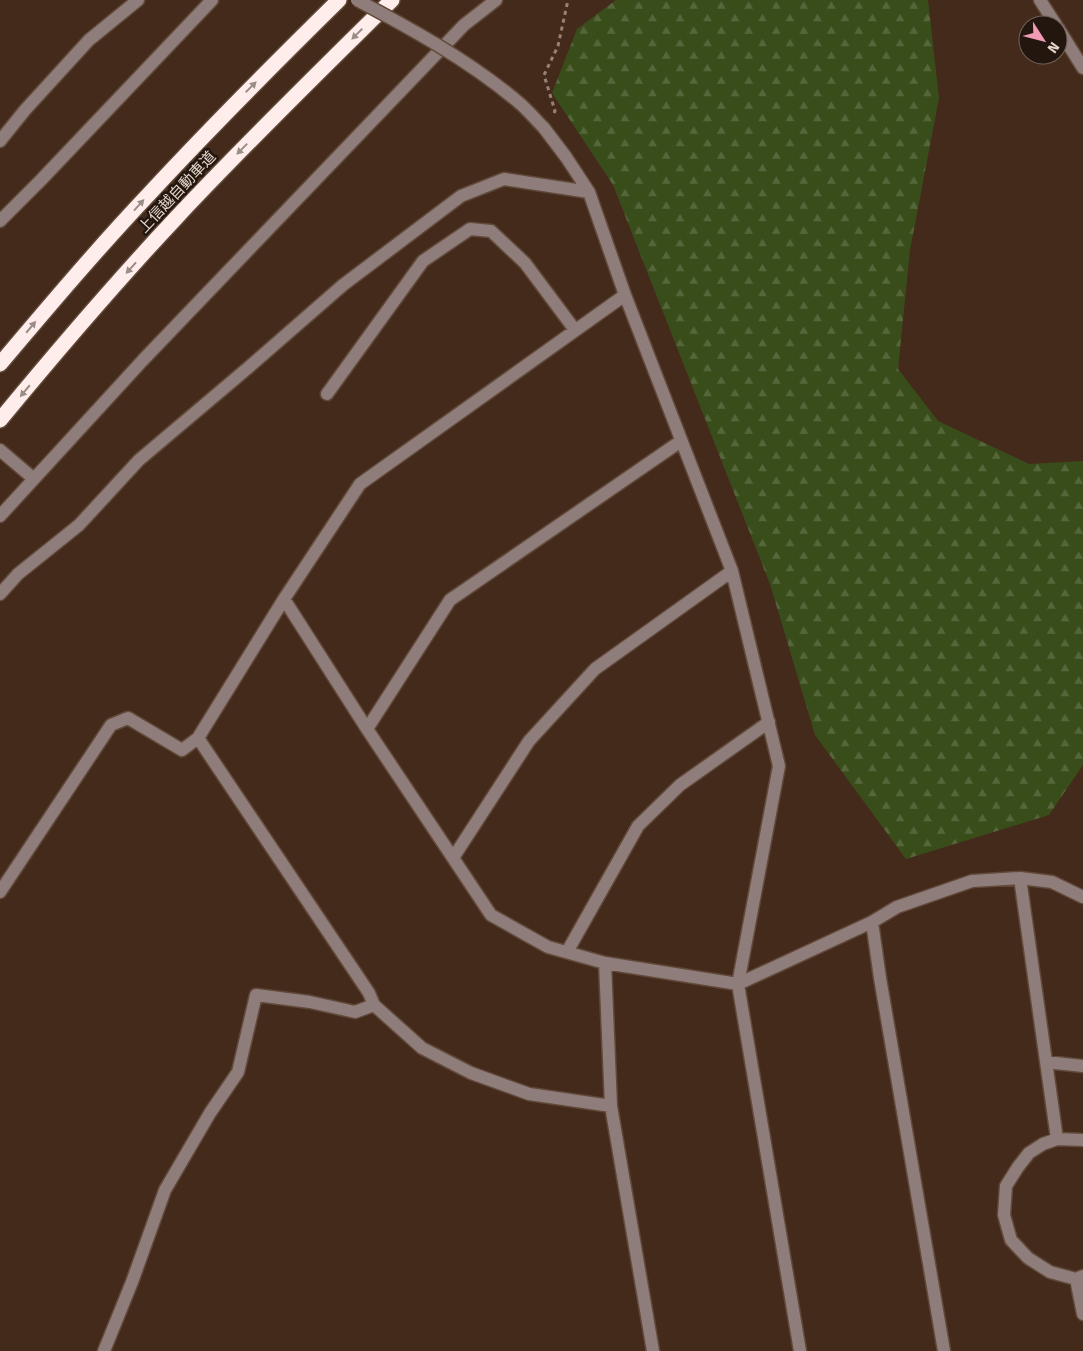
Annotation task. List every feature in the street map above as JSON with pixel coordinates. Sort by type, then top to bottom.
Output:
[{"type":"highway","name":"上信越自動車道","points":[[0,364],[149,193],[249,88],[339,0]]},
{"type":"highway","name":"上信越自動車道","points":[[0,420],[80,324],[176,217],[280,110],[392,0]]},
{"type":"street","points":[[0,141],[24,110],[89,40],[138,0]]},
{"type":"street","points":[[0,221],[212,0]]},
{"type":"street","points":[[357,0],[416,31],[471,65],[518,102],[544,128],[589,192],[625,295],[732,571],[779,766],[738,984],[800,1351]]},
{"type":"street","points":[[0,516],[142,360],[464,25],[496,0]]},
{"type":"street","points":[[1040,0],[1050,15]]},
{"type":"street","points":[[1068,44],[1083,68]]},
{"type":"street","points":[[0,594],[18,574],[79,525],[139,460],[343,285],[461,196],[504,178],[589,192]]},
{"type":"street","points":[[327,394],[423,261],[470,229],[491,231],[525,263],[575,330]]},
{"type":"street","points":[[0,892],[110,724],[128,718],[182,750],[198,738],[284,599],[360,484],[625,295]]},
{"type":"street","points":[[367,729],[450,600],[681,441]]},
{"type":"street","points":[[0,450],[34,479]]},
{"type":"street","points":[[453,858],[529,741],[595,670],[732,571]]},
{"type":"street","points":[[284,599],[367,729],[491,915],[548,947],[605,963],[738,984],[872,922],[897,907],[972,881],[1020,878],[1052,882],[1083,897]]},
{"type":"street","points":[[567,952],[638,826],[680,785],[769,722]]},
{"type":"street","points":[[198,738],[369,993],[374,1005],[422,1048],[471,1074],[529,1094],[611,1106]]},
{"type":"street","points":[[1020,878],[1057,1139]]},
{"type":"street","points":[[872,922],[883,998],[944,1351]]},
{"type":"street","points":[[605,963],[611,1106],[653,1351]]},
{"type":"street","points":[[104,1351],[132,1282],[165,1190],[210,1113],[238,1072],[256,995],[310,1002],[355,1012],[374,1005]]},
{"type":"street","points":[[1046,1062],[1083,1066]]},
{"type":"street","points":[[1083,1140],[1057,1139],[1043,1144],[1030,1153],[1006,1186],[1004,1215],[1012,1240],[1028,1258],[1050,1272],[1079,1277],[1083,1314]]},
{"type":"path","points":[[556,111],[544,75],[558,46],[568,0]]},
{"type":"green space","points":[[616,0],[928,0],[939,98],[910,250],[898,369],[938,421],[1029,464],[1083,461],[1083,765],[1049,815],[906,859],[815,735],[770,584],[613,185],[552,93],[577,29]]}]
